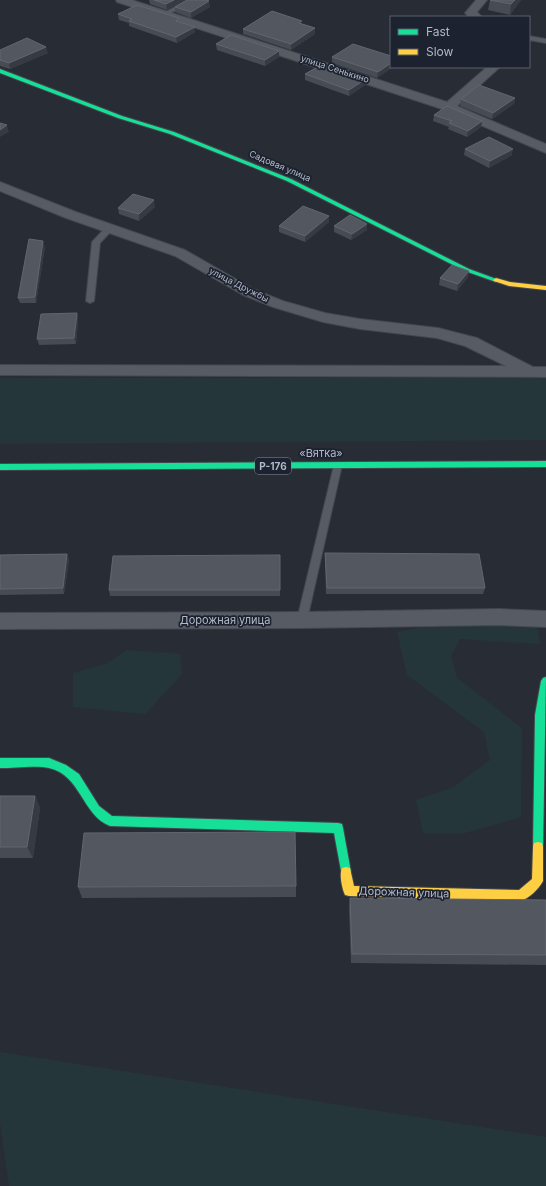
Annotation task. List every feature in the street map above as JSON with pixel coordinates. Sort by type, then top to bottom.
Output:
[{"type":"street","name":"улица Сенькино","points":[[121,0],[449,107],[546,148]]},
{"type":"street","points":[[475,16],[470,13],[482,0]]},
{"type":"street","points":[[449,107],[493,68]]},
{"type":"street","name":"Садовая улица","points":[[0,71],[120,117],[172,133],[289,180],[467,270],[510,284],[546,288]]},
{"type":"street","name":"улица Дружбы","points":[[0,186],[180,253],[248,292],[278,304],[323,317],[360,324],[438,333],[471,342],[538,372]]},
{"type":"street","points":[[0,370],[538,372]]},
{"type":"street","name":"«Вятка»","points":[[0,467],[546,464]]},
{"type":"street","name":"Дорожная улица","points":[[0,621],[302,620],[499,617],[546,619]]},
{"type":"street","name":"Дорожная улица","points":[[0,763],[49,763],[62,768],[75,777],[95,809],[110,821],[338,828],[349,891],[521,896],[537,881],[540,715],[546,681]]},
{"type":"lane","points":[[165,14],[192,0]]},
{"type":"lane","points":[[530,38],[546,41]]},
{"type":"lane","points":[[90,301],[96,242],[110,228]]},
{"type":"lane","points":[[302,620],[338,465]]},
{"type":"shaded area","points":[[0,378],[546,378],[546,440],[0,444]]},
{"type":"shaded area","points":[[501,624],[537,626],[540,644],[460,639],[451,655],[457,678],[522,728],[521,817],[465,833],[423,833],[416,800],[452,788],[490,760],[484,732],[407,675],[397,632],[427,626]]},
{"type":"shaded area","points":[[127,650],[180,654],[182,674],[145,714],[73,707],[73,673],[108,663]]},
{"type":"shaded area","points":[[0,1052],[546,1137],[546,1186],[9,1186],[0,1123]]},
{"type":"building","points":[[154,0],[174,0],[166,4]]},
{"type":"building","points":[[187,0],[209,1],[191,12],[175,7]]},
{"type":"building","points":[[490,0],[515,0],[511,4]]},
{"type":"building","points":[[137,5],[179,18],[176,21],[195,27],[176,37],[129,21],[132,19],[118,14]]},
{"type":"building","points":[[272,11],[302,21],[299,23],[315,28],[291,44],[243,29]]},
{"type":"building","points":[[231,35],[279,51],[265,60],[216,44]]},
{"type":"building","points":[[27,38],[46,47],[9,63],[0,60],[0,50]]},
{"type":"building","points":[[353,44],[390,56],[390,64],[378,72],[332,57]]},
{"type":"building","points":[[321,65],[366,79],[349,90],[305,74]]},
{"type":"building","points":[[479,85],[515,98],[493,113],[461,99]]},
{"type":"building","points":[[447,106],[482,121],[468,131],[449,123],[452,121],[434,115]]},
{"type":"building","points":[[0,123],[7,125],[0,130]]},
{"type":"building","points":[[489,137],[513,149],[490,161],[465,149]]},
{"type":"building","points":[[133,194],[154,200],[139,214],[118,208]]},
{"type":"building","points":[[303,206],[329,216],[305,236],[279,226]]},
{"type":"building","points":[[350,215],[367,224],[352,234],[334,226]]},
{"type":"building","points":[[29,239],[43,241],[35,297],[18,298]]},
{"type":"building","points":[[452,265],[469,271],[458,284],[440,278]]},
{"type":"building","points":[[77,313],[74,338],[37,339],[41,314]]},
{"type":"building","points":[[325,553],[479,554],[485,588],[327,588]]},
{"type":"building","points":[[67,554],[63,588],[0,589],[0,555]]},
{"type":"building","points":[[280,555],[280,590],[109,590],[113,556]]},
{"type":"building","points":[[0,796],[35,796],[27,847],[0,847]]},
{"type":"building","points":[[295,832],[296,886],[78,887],[84,833]]},
{"type":"building","points":[[350,898],[546,900],[546,955],[352,954]]},
{"type":"traffic: fast","points":[[0,71],[120,117],[172,133],[289,180],[467,270],[496,280]]},
{"type":"traffic: fast","points":[[0,467],[546,464]]},
{"type":"traffic: fast","points":[[538,847],[540,715],[546,681]]},
{"type":"traffic: fast","points":[[0,763],[49,763],[62,768],[75,777],[95,809],[110,821],[338,828],[346,872]]},
{"type":"traffic: slow","points":[[496,280],[509,284],[546,288]]},
{"type":"traffic: slow","points":[[346,872],[349,891],[521,896],[537,881],[538,847]]}]
